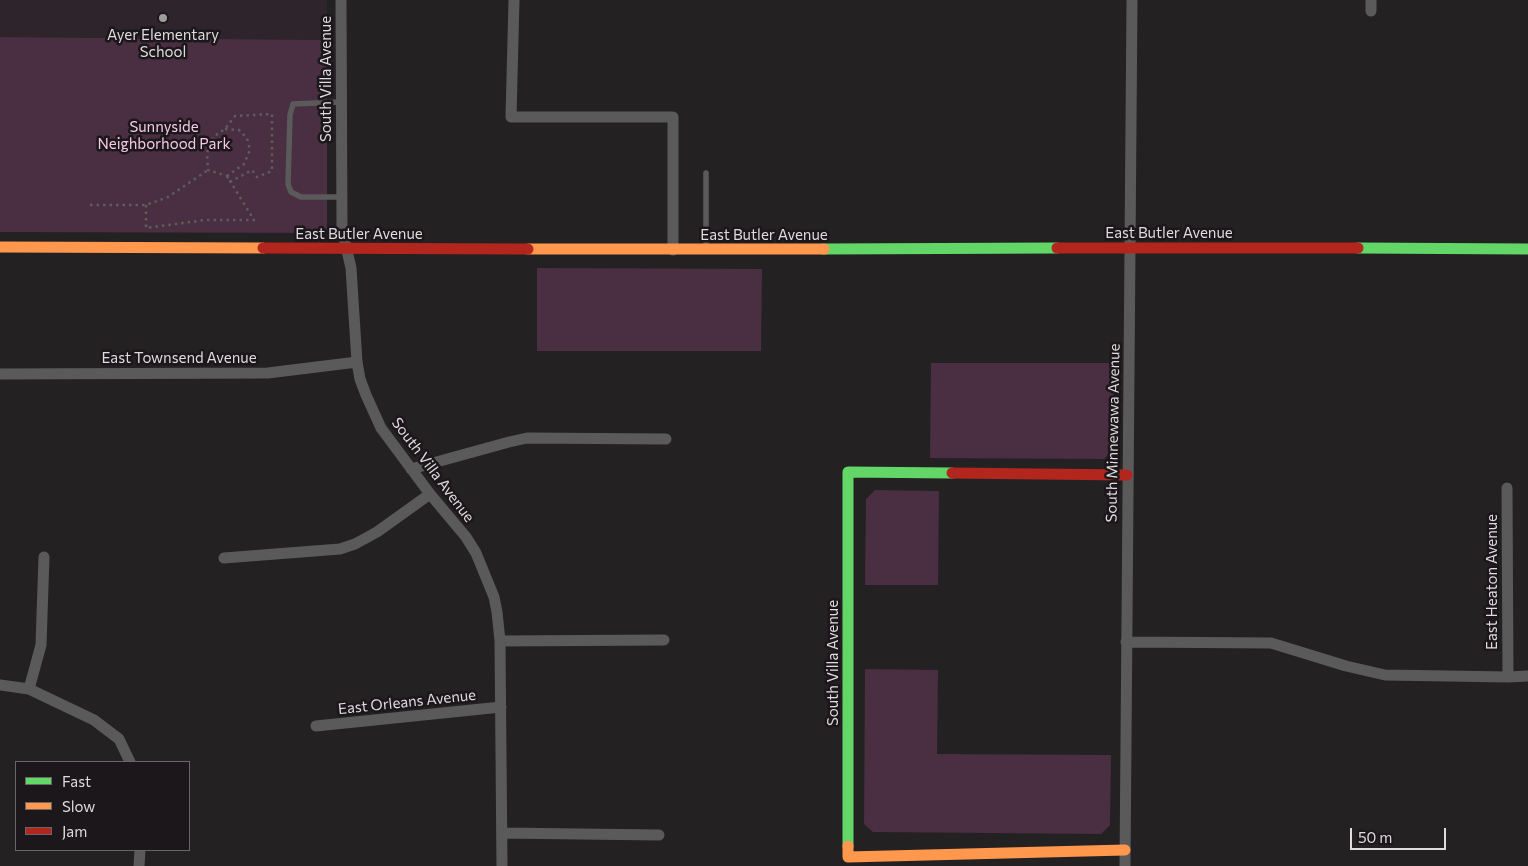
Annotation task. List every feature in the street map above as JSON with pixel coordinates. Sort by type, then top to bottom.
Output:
[{"type":"street","name":"South Villa Avenue","points":[[341,0],[342,228],[351,268],[357,362],[360,379],[381,428],[430,494],[466,537],[476,553],[494,597],[500,640],[502,866]]},
{"type":"street","points":[[514,0],[510,117],[673,117],[673,250]]},
{"type":"street","name":"South Minnewawa Avenue","points":[[1125,866],[1132,0]]},
{"type":"street","name":"East Butler Avenue","points":[[0,247],[673,250],[1298,247],[1528,249]]},
{"type":"street","name":"East Townsend Avenue","points":[[0,374],[268,373],[357,362]]},
{"type":"street","points":[[411,469],[527,438],[666,439]]},
{"type":"street","name":"South Villa Avenue","points":[[1125,850],[848,857],[848,472],[1127,475]]},
{"type":"street","name":"East Heaton Avenue","points":[[1506,488],[1508,677]]},
{"type":"street","points":[[224,558],[340,549],[355,544],[377,532],[430,494]]},
{"type":"street","points":[[29,689],[41,645],[44,557]]},
{"type":"street","points":[[500,640],[664,640]]},
{"type":"street","points":[[1126,642],[1271,643],[1346,666],[1385,675],[1528,676]]},
{"type":"street","points":[[0,685],[29,689],[94,720],[119,739],[130,761]]},
{"type":"street","name":"East Orleans Avenue","points":[[316,726],[501,707]]},
{"type":"street","points":[[502,833],[659,835]]},
{"type":"street","points":[[139,866],[140,851]]},
{"type":"lane","points":[[341,102],[293,104],[290,115],[288,184],[291,192],[301,197],[342,197]]},
{"type":"lane","points":[[706,174],[706,250]]},
{"type":"path","points":[[208,170],[207,153],[213,137],[235,116],[272,114],[272,171],[258,177],[252,170],[230,182],[227,176]]},
{"type":"path","points":[[224,128],[239,130],[247,138],[250,150],[244,164],[227,176]]},
{"type":"path","points":[[146,205],[146,228],[205,220],[254,220],[227,176],[208,170]]},
{"type":"path","points":[[90,205],[146,205],[168,197],[208,170]]},
{"type":"shaded area","name":"Ayer Elementary School","points":[[0,0],[327,0],[327,40],[0,37]]},
{"type":"green space","name":"Sunnyside Neighborhood Park","points":[[0,37],[327,40],[327,233],[0,232]]},
{"type":"green space","points":[[537,268],[762,269],[761,351],[537,351]]},
{"type":"green space","points":[[931,363],[1114,363],[1113,450],[1104,459],[930,458]]},
{"type":"green space","points":[[875,490],[939,491],[938,585],[865,585],[866,499]]},
{"type":"green space","points":[[865,669],[938,670],[937,754],[1111,755],[1110,825],[1101,834],[873,832],[864,824]]},
{"type":"traffic: fast","points":[[824,249],[1057,248]]},
{"type":"traffic: fast","points":[[1358,248],[1528,249]]},
{"type":"traffic: fast","points":[[848,846],[848,472],[952,473]]},
{"type":"traffic: slow","points":[[0,247],[263,248]]},
{"type":"traffic: slow","points":[[528,249],[824,249]]},
{"type":"traffic: slow","points":[[848,846],[848,857],[1125,850]]},
{"type":"traffic: jam","points":[[263,248],[528,249]]},
{"type":"traffic: jam","points":[[1057,248],[1358,248]]},
{"type":"traffic: jam","points":[[952,473],[1127,475]]},
{"type":"place","name":"Ayer Elementary School","points":[[163,18]]}]
